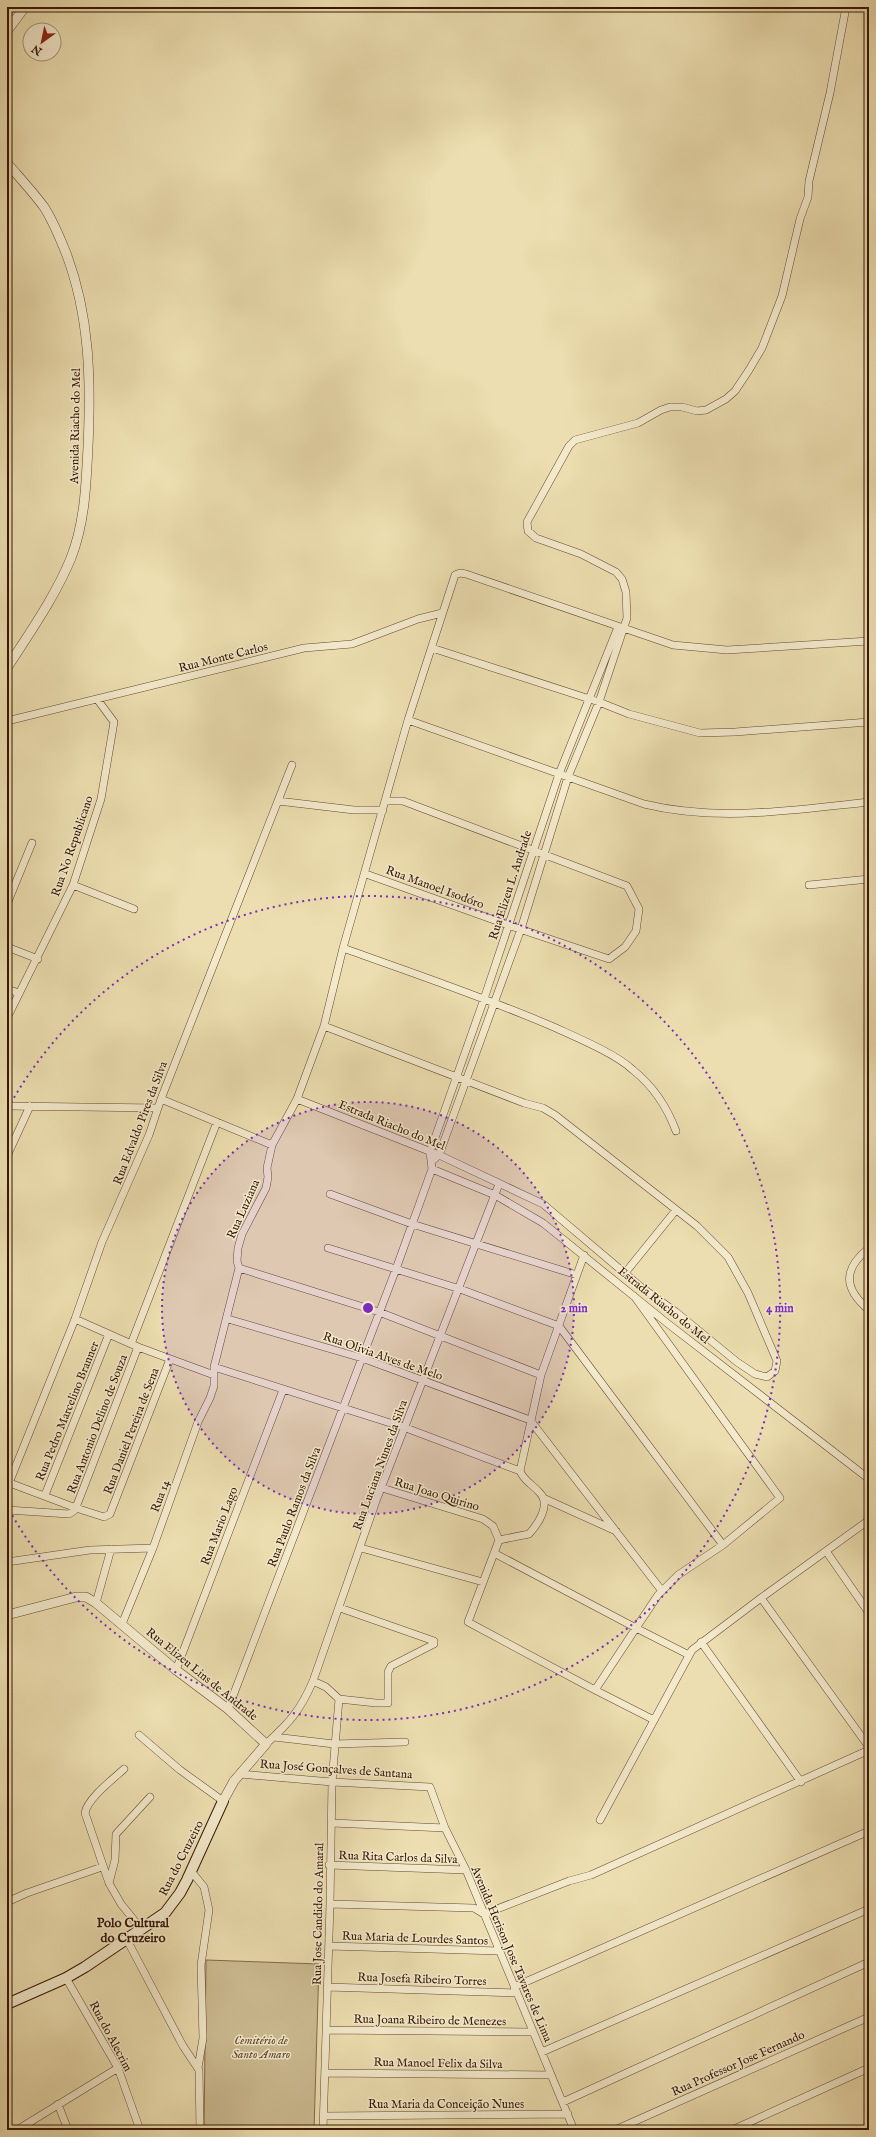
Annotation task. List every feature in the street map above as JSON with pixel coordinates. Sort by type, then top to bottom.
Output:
[{"type":"main road","name":"Rua do Cruzeiro","points":[[7,2004],[66,1978],[127,1940],[165,1913],[172,1906],[191,1871],[223,1801]]},
{"type":"street","points":[[7,31],[25,7]]},
{"type":"street","points":[[846,7],[830,93],[809,181],[808,197],[800,219],[782,296],[762,348],[749,370],[735,391],[726,399],[706,410],[697,411],[682,407],[670,407],[661,410],[638,423],[575,440],[569,446],[527,522],[528,531],[536,538],[581,554],[620,575],[626,592],[627,618],[621,628],[673,645],[728,650],[869,641]]},
{"type":"street","name":"Avenida Riacho do Mel","points":[[7,163],[44,208],[61,240],[70,264],[79,292],[88,347],[90,394],[85,507],[71,557],[53,595],[7,668]]},
{"type":"street","name":"Rua Luziana","points":[[214,1375],[214,1367],[228,1319],[239,1268],[237,1261],[238,1248],[242,1234],[266,1188],[268,1177],[267,1168],[272,1145],[298,1099],[324,1026],[343,948],[366,874],[408,720],[432,648],[452,579],[460,572],[621,628]]},
{"type":"street","name":"Rua Monte Carlos","points":[[7,721],[304,648],[352,644],[418,619],[442,613]]},
{"type":"street","name":"Rua Elizeu L. Andrade","points":[[430,1152],[484,999],[559,774],[621,628]]},
{"type":"street","name":"Rua Elizeu L. Andrade","points":[[439,1155],[521,929],[568,777],[599,702],[621,628]]},
{"type":"street","points":[[432,648],[599,702],[656,723],[700,733],[735,732],[869,722]]},
{"type":"street","name":"Rua No Republicano","points":[[7,1018],[38,959],[73,885],[101,799],[114,722],[97,699]]},
{"type":"street","points":[[408,720],[644,804],[691,814],[801,810],[869,802]]},
{"type":"street","name":"Rua Edvaldo Pires da Silva","points":[[8,1484],[75,1319],[102,1242],[136,1168],[157,1108],[292,765]]},
{"type":"street","points":[[278,801],[354,810],[383,810]]},
{"type":"street","points":[[386,801],[403,801],[543,855]]},
{"type":"street","points":[[7,904],[32,842]]},
{"type":"street","name":"Rua Manoel Isodóro","points":[[366,874],[508,925],[609,959],[625,948],[636,931],[639,909],[627,886],[543,855]]},
{"type":"street","points":[[809,884],[869,879]]},
{"type":"street","points":[[73,885],[134,909]]},
{"type":"street","points":[[7,947],[38,959]]},
{"type":"street","points":[[343,948],[484,999],[582,1039],[632,1068],[650,1086],[670,1116],[676,1131]]},
{"type":"street","points":[[7,989],[19,993]]},
{"type":"street","points":[[324,1026],[524,1103],[543,1108],[555,1115],[676,1210],[625,1273]]},
{"type":"street","points":[[161,1099],[272,1145]]},
{"type":"street","name":"Estrada Riacho do Mel","points":[[298,1099],[439,1155],[543,1204],[625,1273],[755,1374],[767,1377],[774,1371],[777,1361],[769,1338],[748,1293],[728,1257],[697,1226],[676,1210]]},
{"type":"street","points":[[7,1106],[157,1108]]},
{"type":"street","points":[[7,1156],[30,1106]]},
{"type":"street","points":[[131,1344],[218,1122]]},
{"type":"street","name":"Rua Paulo Ramos da Silva","points":[[228,1709],[344,1407],[378,1312],[396,1269],[432,1169],[430,1152]]},
{"type":"street","points":[[432,1161],[439,1155]]},
{"type":"street","name":"Estrada Riacho do Mel","points":[[432,1169],[495,1195],[543,1223],[634,1296],[869,1479]]},
{"type":"street","name":"Rua Luciana Nunes da Silva","points":[[266,1744],[302,1706],[340,1608],[382,1488],[460,1289],[499,1184]]},
{"type":"street","points":[[330,1194],[412,1224],[577,1275]]},
{"type":"street","points":[[328,1248],[460,1289],[559,1326],[723,1546]]},
{"type":"street","points":[[869,1248],[856,1258],[849,1274],[850,1284],[854,1294],[869,1310]]},
{"type":"street","points":[[584,1255],[541,1375],[520,1471],[523,1479],[541,1493],[544,1506],[542,1515],[529,1534],[499,1540],[469,1624],[654,1720]]},
{"type":"street","points":[[239,1268],[442,1334],[541,1375]]},
{"type":"street","points":[[595,1690],[662,1591],[678,1575],[723,1546],[780,1498],[634,1296]]},
{"type":"street","points":[[75,1319],[138,1347],[214,1375]]},
{"type":"street","name":"Rua Olivia Alves de Melo","points":[[228,1319],[362,1358],[530,1420]]},
{"type":"street","name":"Rua Pedro Marcelino Branner","points":[[45,1495],[110,1334]]},
{"type":"street","name":"Rua Antonio Delino de Souza","points":[[76,1508],[138,1347]]},
{"type":"street","name":"Rua Daniel Pereira de Sena","points":[[76,1508],[104,1516],[110,1514],[112,1511],[170,1359]]},
{"type":"street","points":[[214,1367],[283,1390],[344,1407],[406,1428],[520,1471]]},
{"type":"street","name":"Rua 14","points":[[122,1624],[153,1548],[198,1422],[210,1398],[214,1375]]},
{"type":"street","name":"Rua Mario Lago","points":[[176,1670],[283,1390]]},
{"type":"street","points":[[530,1420],[662,1591]]},
{"type":"street","points":[[7,1510],[69,1514],[76,1508],[45,1495],[8,1484]]},
{"type":"street","name":"Rua Joao Quirino","points":[[382,1488],[482,1519],[493,1526],[499,1540]]},
{"type":"street","points":[[543,1498],[616,1531]]},
{"type":"street","points":[[600,1820],[692,1650],[869,1520]]},
{"type":"street","points":[[7,1562],[90,1550],[153,1548]]},
{"type":"street","points":[[361,1548],[483,1582]]},
{"type":"street","points":[[7,1615],[76,1597],[86,1597],[96,1603],[111,1549]]},
{"type":"street","points":[[826,1551],[869,1613]]},
{"type":"street","points":[[494,1553],[689,1655]]},
{"type":"street","points":[[330,1904],[474,1908],[484,1914],[569,1881],[591,1875],[801,1782],[869,1748],[761,1598]]},
{"type":"street","name":"Rua Elizeu Lins de Andrade","points":[[96,1603],[176,1670],[228,1709],[266,1744]]},
{"type":"street","points":[[312,1681],[326,1687],[339,1699],[376,1704],[388,1703],[388,1672],[391,1666],[434,1644],[434,1641],[340,1608]]},
{"type":"street","points":[[702,1642],[801,1782]]},
{"type":"street","name":"Rua Jose Candido do Amaral","points":[[323,2130],[327,2030],[330,1904],[329,1865],[332,1823],[332,1782],[334,1744],[339,1699]]},
{"type":"street","points":[[140,1735],[180,1770],[223,1801]]},
{"type":"street","points":[[274,1737],[334,1744],[405,1742]]},
{"type":"street","name":"Rua do Cruzeiro","points":[[223,1801],[234,1781],[266,1744]]},
{"type":"street","points":[[124,1769],[96,1796],[86,1809],[86,1821],[109,1883],[121,1904],[142,1930]]},
{"type":"street","name":"Rua José Gonçalves de Santana","points":[[240,1774],[332,1782],[430,1787]]},
{"type":"street","name":"Avenida Herison Jose Tavares de Lima","points":[[430,1787],[445,1828],[466,1870],[574,2130]]},
{"type":"street","points":[[109,1883],[115,1860],[116,1834],[150,1797]]},
{"type":"street","points":[[332,1823],[445,1828]]},
{"type":"street","points":[[515,1990],[869,1831]]},
{"type":"street","name":"Rua Rita Carlos da Silva","points":[[329,1865],[466,1870]]},
{"type":"street","points":[[7,1902],[27,1893],[102,1867]]},
{"type":"street","points":[[191,1871],[204,1887],[209,1910],[201,1965],[203,2038],[198,2068],[201,2101],[200,2130]]},
{"type":"street","points":[[542,2052],[869,1909]]},
{"type":"street","points":[[127,1940],[183,2046],[198,2068]]},
{"type":"street","name":"Rua Maria de Lourdes Santos","points":[[329,1946],[499,1951]]},
{"type":"street","points":[[563,2102],[869,1962]]},
{"type":"street","name":"Rua do Alecrim","points":[[66,1978],[118,2068],[140,2130]]},
{"type":"street","name":"Rua Josefa Ribeiro Torres","points":[[327,1987],[515,1990]]},
{"type":"street","name":"Rua Professor Jose Fernando","points":[[615,2130],[869,2017]]},
{"type":"street","name":"Rua Joana Ribeiro de Menezes","points":[[327,2030],[533,2032]]},
{"type":"street","points":[[17,2130],[118,2068]]},
{"type":"street","points":[[732,2130],[869,2068]]},
{"type":"street","name":"Rua Manoel Felix da Silva","points":[[325,2073],[552,2075]]},
{"type":"street","points":[[58,2104],[68,2130]]},
{"type":"street","name":"Rua Maria da Conceição Nunes","points":[[324,2116],[568,2114]]},
{"type":"street","points":[[862,2130],[869,2127]]},
{"type":"green space","name":"Cemitério de Santo Amaro","points":[[206,1960],[319,1964],[314,2130],[204,2130]]},
{"type":"district","name":"Polo Cultural do Cruzeiro","points":[[133,1930]]}]
